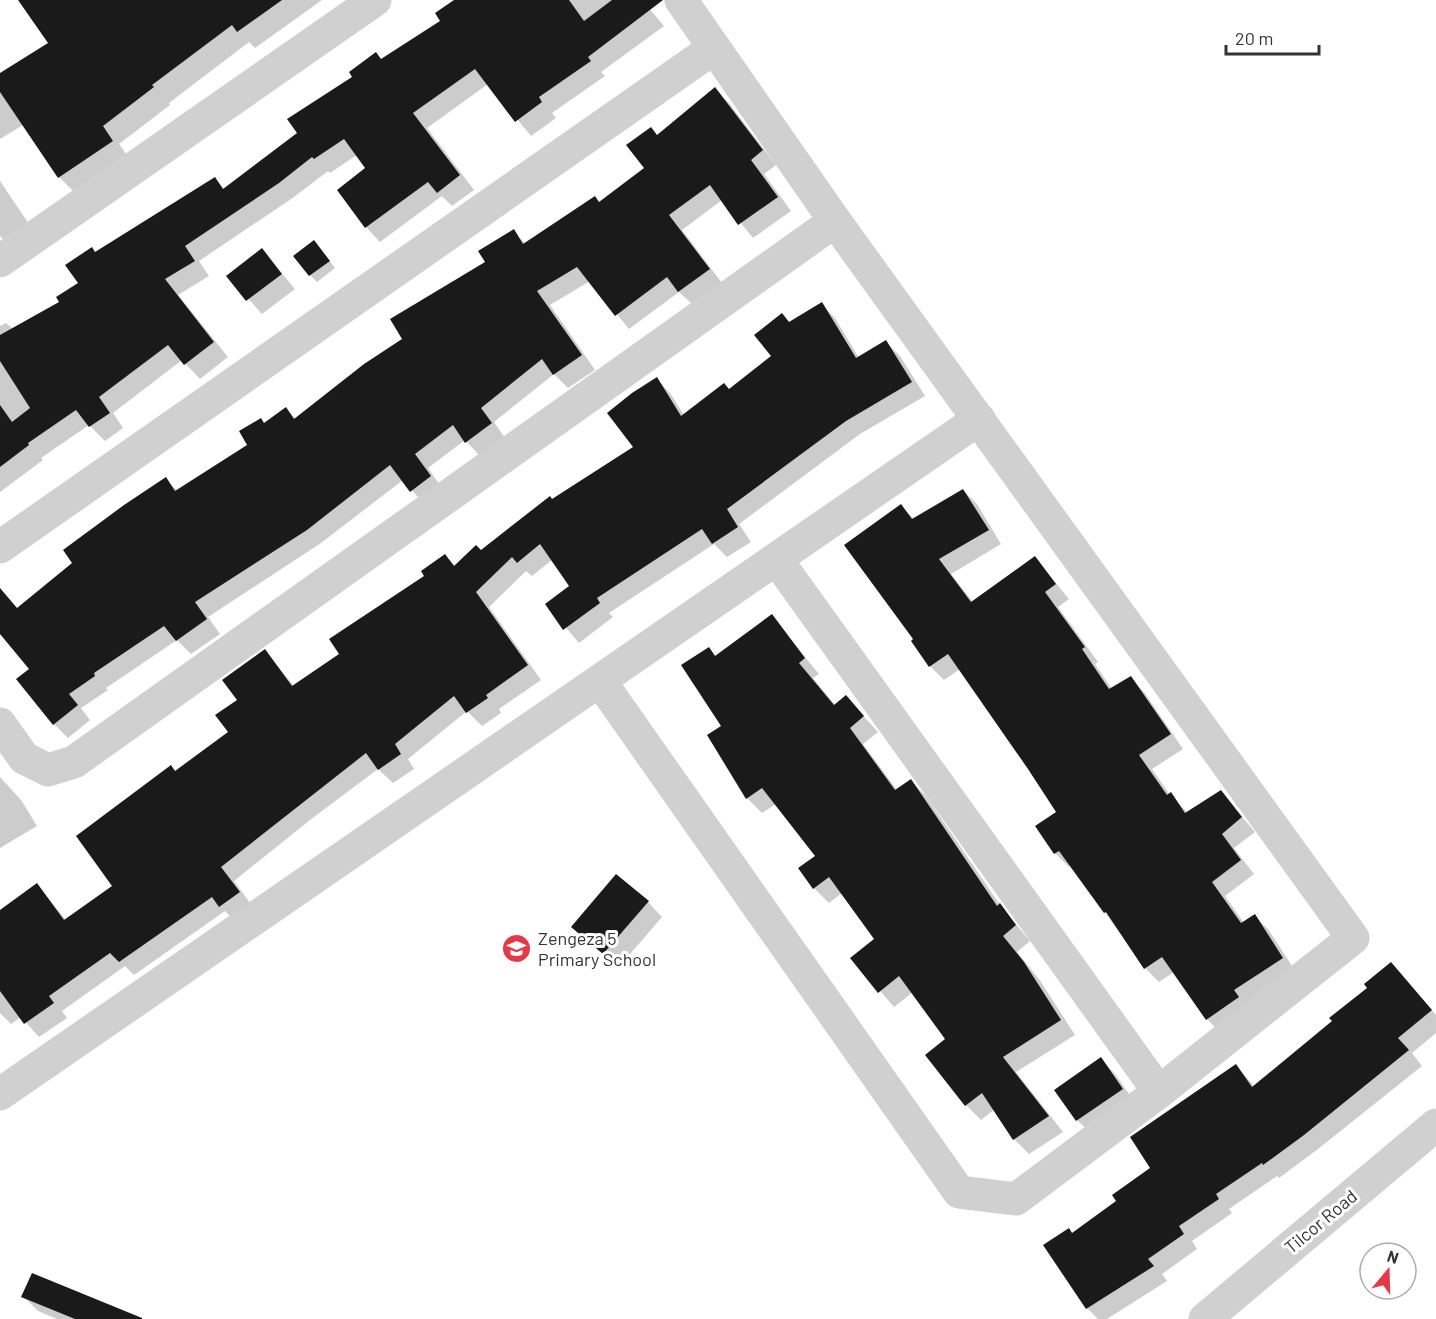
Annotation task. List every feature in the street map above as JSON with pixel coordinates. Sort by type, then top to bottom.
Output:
[{"type":"street","points":[[0,261],[375,0]]},
{"type":"street","points":[[600,681],[959,1192],[1016,1199],[1159,1092],[1353,938],[835,221],[681,0]]},
{"type":"street","points":[[0,547],[714,48]]},
{"type":"street","points":[[0,724],[24,758],[48,770],[74,762],[835,221]]},
{"type":"street","points":[[0,1094],[979,419]]},
{"type":"street","points":[[777,560],[1159,1092]]},
{"type":"street","name":"Tilcor Road","points":[[1205,1319],[1436,1125]]},
{"type":"building","points":[[18,0],[282,0],[237,32],[232,25],[152,85],[154,87],[103,126],[113,141],[58,178],[0,92],[0,73],[48,43]]},
{"type":"building","points":[[454,0],[569,0],[584,21],[612,0],[663,0],[588,57],[591,61],[539,97],[542,102],[515,122],[475,69],[413,113],[460,175],[437,193],[428,182],[365,228],[337,190],[365,168],[344,139],[314,159],[312,157],[279,183],[185,246],[195,261],[165,279],[214,342],[184,365],[168,345],[99,397],[110,413],[89,427],[76,410],[28,443],[29,445],[0,467],[0,405],[12,422],[30,408],[0,361],[0,335],[59,302],[56,297],[78,283],[65,265],[92,247],[95,252],[215,177],[223,189],[297,133],[287,119],[352,77],[349,72],[376,52],[381,59],[440,21],[435,13]]},
{"type":"building","points":[[715,87],[763,150],[751,160],[778,197],[738,225],[710,185],[669,215],[710,269],[678,292],[667,277],[615,316],[577,267],[537,291],[582,355],[553,375],[542,359],[481,408],[492,423],[465,443],[453,425],[415,454],[431,476],[410,492],[390,465],[307,530],[195,602],[207,619],[176,641],[164,626],[94,673],[95,676],[69,694],[78,705],[53,725],[16,679],[29,669],[0,634],[0,588],[17,608],[72,563],[63,550],[124,505],[166,477],[175,491],[247,445],[239,431],[261,418],[264,423],[286,407],[294,419],[364,364],[402,339],[390,319],[485,262],[478,251],[514,229],[523,244],[595,196],[599,202],[644,168],[626,145],[651,127],[657,135]]},
{"type":"building","points":[[314,240],[330,261],[309,276],[293,256]]},
{"type":"building","points":[[262,248],[282,274],[246,301],[226,276]]},
{"type":"building","points":[[822,302],[856,358],[886,340],[912,382],[846,421],[727,509],[738,527],[712,544],[702,529],[597,598],[600,603],[563,630],[545,604],[569,586],[540,544],[517,563],[512,557],[476,592],[528,665],[486,695],[488,698],[466,713],[454,696],[395,744],[401,754],[378,770],[366,753],[221,867],[240,892],[219,907],[212,897],[119,962],[110,953],[49,996],[54,1003],[24,1024],[0,991],[0,910],[37,883],[64,920],[112,886],[76,836],[171,765],[175,771],[228,732],[215,715],[237,700],[222,680],[265,649],[292,686],[339,654],[329,639],[424,576],[421,571],[445,554],[454,566],[476,545],[481,550],[550,496],[552,499],[633,447],[607,413],[632,393],[657,377],[681,416],[724,383],[729,389],[771,356],[754,335],[782,313],[789,322]]},
{"type":"building","points":[[963,489],[989,530],[939,559],[971,602],[1035,556],[1056,584],[1045,592],[1085,647],[1082,649],[1109,689],[1131,676],[1171,734],[1139,755],[1167,795],[1171,792],[1185,813],[1221,790],[1242,817],[1222,834],[1241,860],[1212,882],[1241,923],[1255,914],[1283,958],[1234,990],[1239,997],[1206,1020],[1162,957],[1144,969],[1106,912],[1104,913],[1059,851],[1054,854],[1035,826],[1056,812],[1028,769],[948,654],[929,667],[911,641],[913,639],[844,545],[901,504],[912,519]]},
{"type":"building","points":[[772,614],[805,658],[799,663],[834,705],[846,695],[864,716],[850,728],[895,790],[911,779],[997,906],[1000,903],[1016,925],[1003,936],[1024,962],[1061,1020],[1003,1057],[1049,1116],[1013,1140],[982,1093],[965,1106],[925,1055],[945,1039],[899,976],[878,993],[850,958],[874,939],[829,877],[813,889],[798,868],[815,856],[762,788],[746,799],[707,735],[721,726],[681,665],[709,647],[715,656]]},
{"type":"building","points":[[616,874],[649,901],[603,954],[571,927]]},
{"type":"building","points":[[1391,962],[1432,1010],[1398,1038],[1409,1050],[1304,1135],[1263,1165],[1262,1163],[1216,1194],[1219,1199],[1179,1226],[1184,1234],[1148,1259],[1154,1266],[1086,1309],[1043,1245],[1069,1228],[1072,1233],[1116,1201],[1112,1195],[1150,1168],[1130,1137],[1236,1064],[1252,1087],[1332,1021],[1329,1018],[1367,988],[1364,984]]},
{"type":"building","points":[[1101,1057],[1123,1089],[1076,1121],[1054,1090]]},
{"type":"building","points":[[32,1273],[142,1319],[75,1319],[21,1297]]},
{"type":"place","name":"Zengeza 5 Primary School","points":[[517,949]]}]
